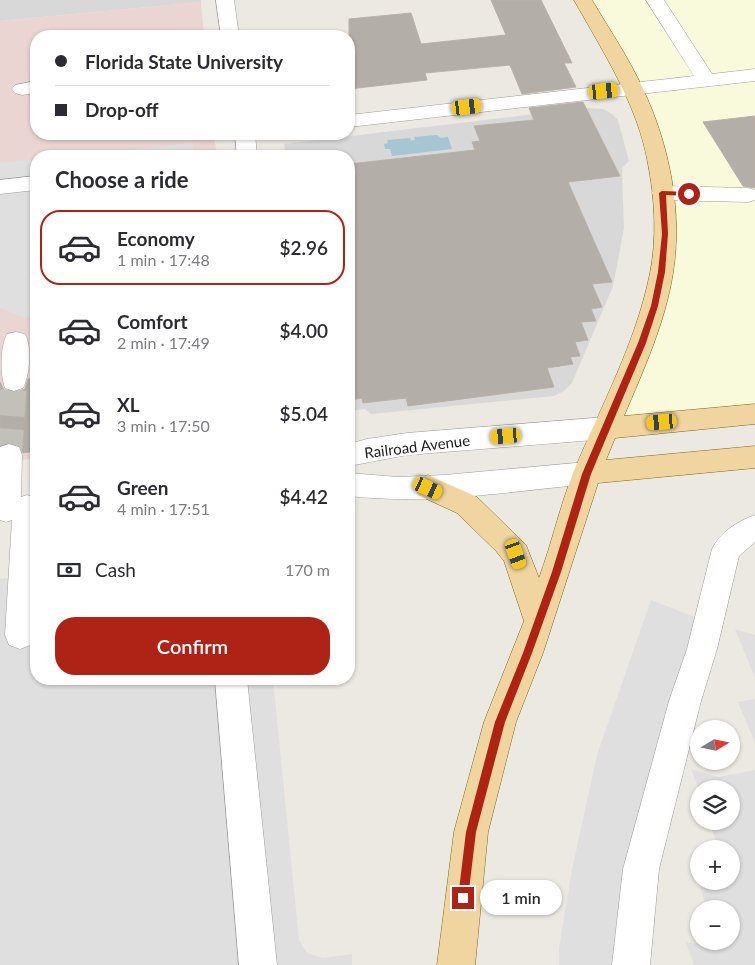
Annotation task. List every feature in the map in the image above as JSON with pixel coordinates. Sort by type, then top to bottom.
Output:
[{"type":"main road","points":[[456,965],[471,832],[500,722],[556,572],[586,474],[642,343],[654,306],[662,272],[665,234],[662,193],[654,148],[633,88],[583,0]]},
{"type":"main road","name":"Railroad Avenue","points":[[606,428],[755,414]]},
{"type":"main road","points":[[586,474],[755,457]]},
{"type":"main road","points":[[428,488],[467,505],[506,542],[516,554],[539,620]]},
{"type":"street","points":[[225,0],[229,30]]},
{"type":"street","points":[[655,0],[706,80]]},
{"type":"street","points":[[355,120],[755,75]]},
{"type":"street","points":[[0,187],[30,184]]},
{"type":"street","points":[[662,193],[748,195]]},
{"type":"street","points":[[14,381],[17,337]]},
{"type":"street","name":"Railroad Avenue","points":[[355,453],[407,444],[606,428]]},
{"type":"street","points":[[9,455],[17,508],[19,635]]},
{"type":"street","points":[[355,485],[398,489],[428,488],[586,474]]},
{"type":"street","points":[[631,965],[641,869],[685,702],[702,650],[726,549],[755,527]]},
{"type":"street","points":[[232,685],[258,965]]},
{"type":"shaded area","points":[[0,0],[201,0],[201,2],[0,21]]},
{"type":"shaded area","points":[[583,0],[755,0],[755,414],[606,427],[654,306],[659,164]]},
{"type":"shaded area","points":[[201,2],[203,30],[30,30],[30,140],[215,140],[216,150],[30,150],[30,459],[0,463],[0,21]]},
{"type":"shaded area","points":[[585,108],[603,109],[618,120],[629,161],[623,167],[622,173],[624,228],[613,286],[572,383],[564,391],[554,396],[371,414],[365,409],[355,410],[355,150],[285,150],[284,144],[317,140],[355,140],[355,136]]},
{"type":"shaded area","points":[[193,143],[194,150],[125,150]]},
{"type":"shaded area","points":[[30,160],[30,318],[25,318],[0,308],[0,163]]},
{"type":"shaded area","points":[[30,575],[30,685],[274,685],[299,940],[307,953],[323,958],[352,954],[352,965],[0,965],[0,579]]},
{"type":"shaded area","points":[[651,600],[708,622],[631,965],[559,965],[559,948],[572,870],[597,755]]},
{"type":"shaded area","points":[[735,629],[755,635],[755,678]]},
{"type":"shaded area","points":[[755,699],[755,743],[738,702]]},
{"type":"shaded area","points":[[691,770],[719,777],[755,770],[755,965],[694,965],[686,942],[690,943],[690,950],[740,950],[740,900],[704,900],[701,890],[740,890],[740,840],[716,840],[712,830],[740,830],[740,780],[695,780]]},
{"type":"water","points":[[437,135],[441,138],[448,137],[452,149],[392,156],[390,149],[385,149],[384,144],[388,143],[387,140],[410,138],[411,141],[415,140],[414,137]]},
{"type":"building","points":[[491,0],[541,0],[572,63],[564,63],[576,87],[522,94],[510,65],[425,73],[427,80],[355,88],[355,30],[349,30],[349,19],[411,13],[421,44],[506,35]]},
{"type":"building","points":[[583,102],[620,176],[568,182],[612,282],[592,284],[602,307],[591,309],[596,321],[581,322],[588,340],[575,342],[580,356],[570,357],[573,364],[547,368],[554,387],[408,406],[406,398],[363,403],[362,398],[355,399],[355,163],[475,150],[472,142],[480,141],[474,126],[534,120],[529,108]]},
{"type":"building","points":[[755,116],[755,188],[743,186],[703,122]]},
{"type":"building","points":[[30,378],[30,452],[23,453],[20,445],[10,442],[0,445],[0,382],[4,390],[15,393],[25,389],[28,379]]},
{"type":"tunnel","points":[[9,455],[14,381]]},
{"type":"route","points":[[463,898],[471,832],[500,722],[528,653],[556,572],[586,474],[642,343],[654,306],[662,272],[665,234],[662,193],[689,194]]}]
